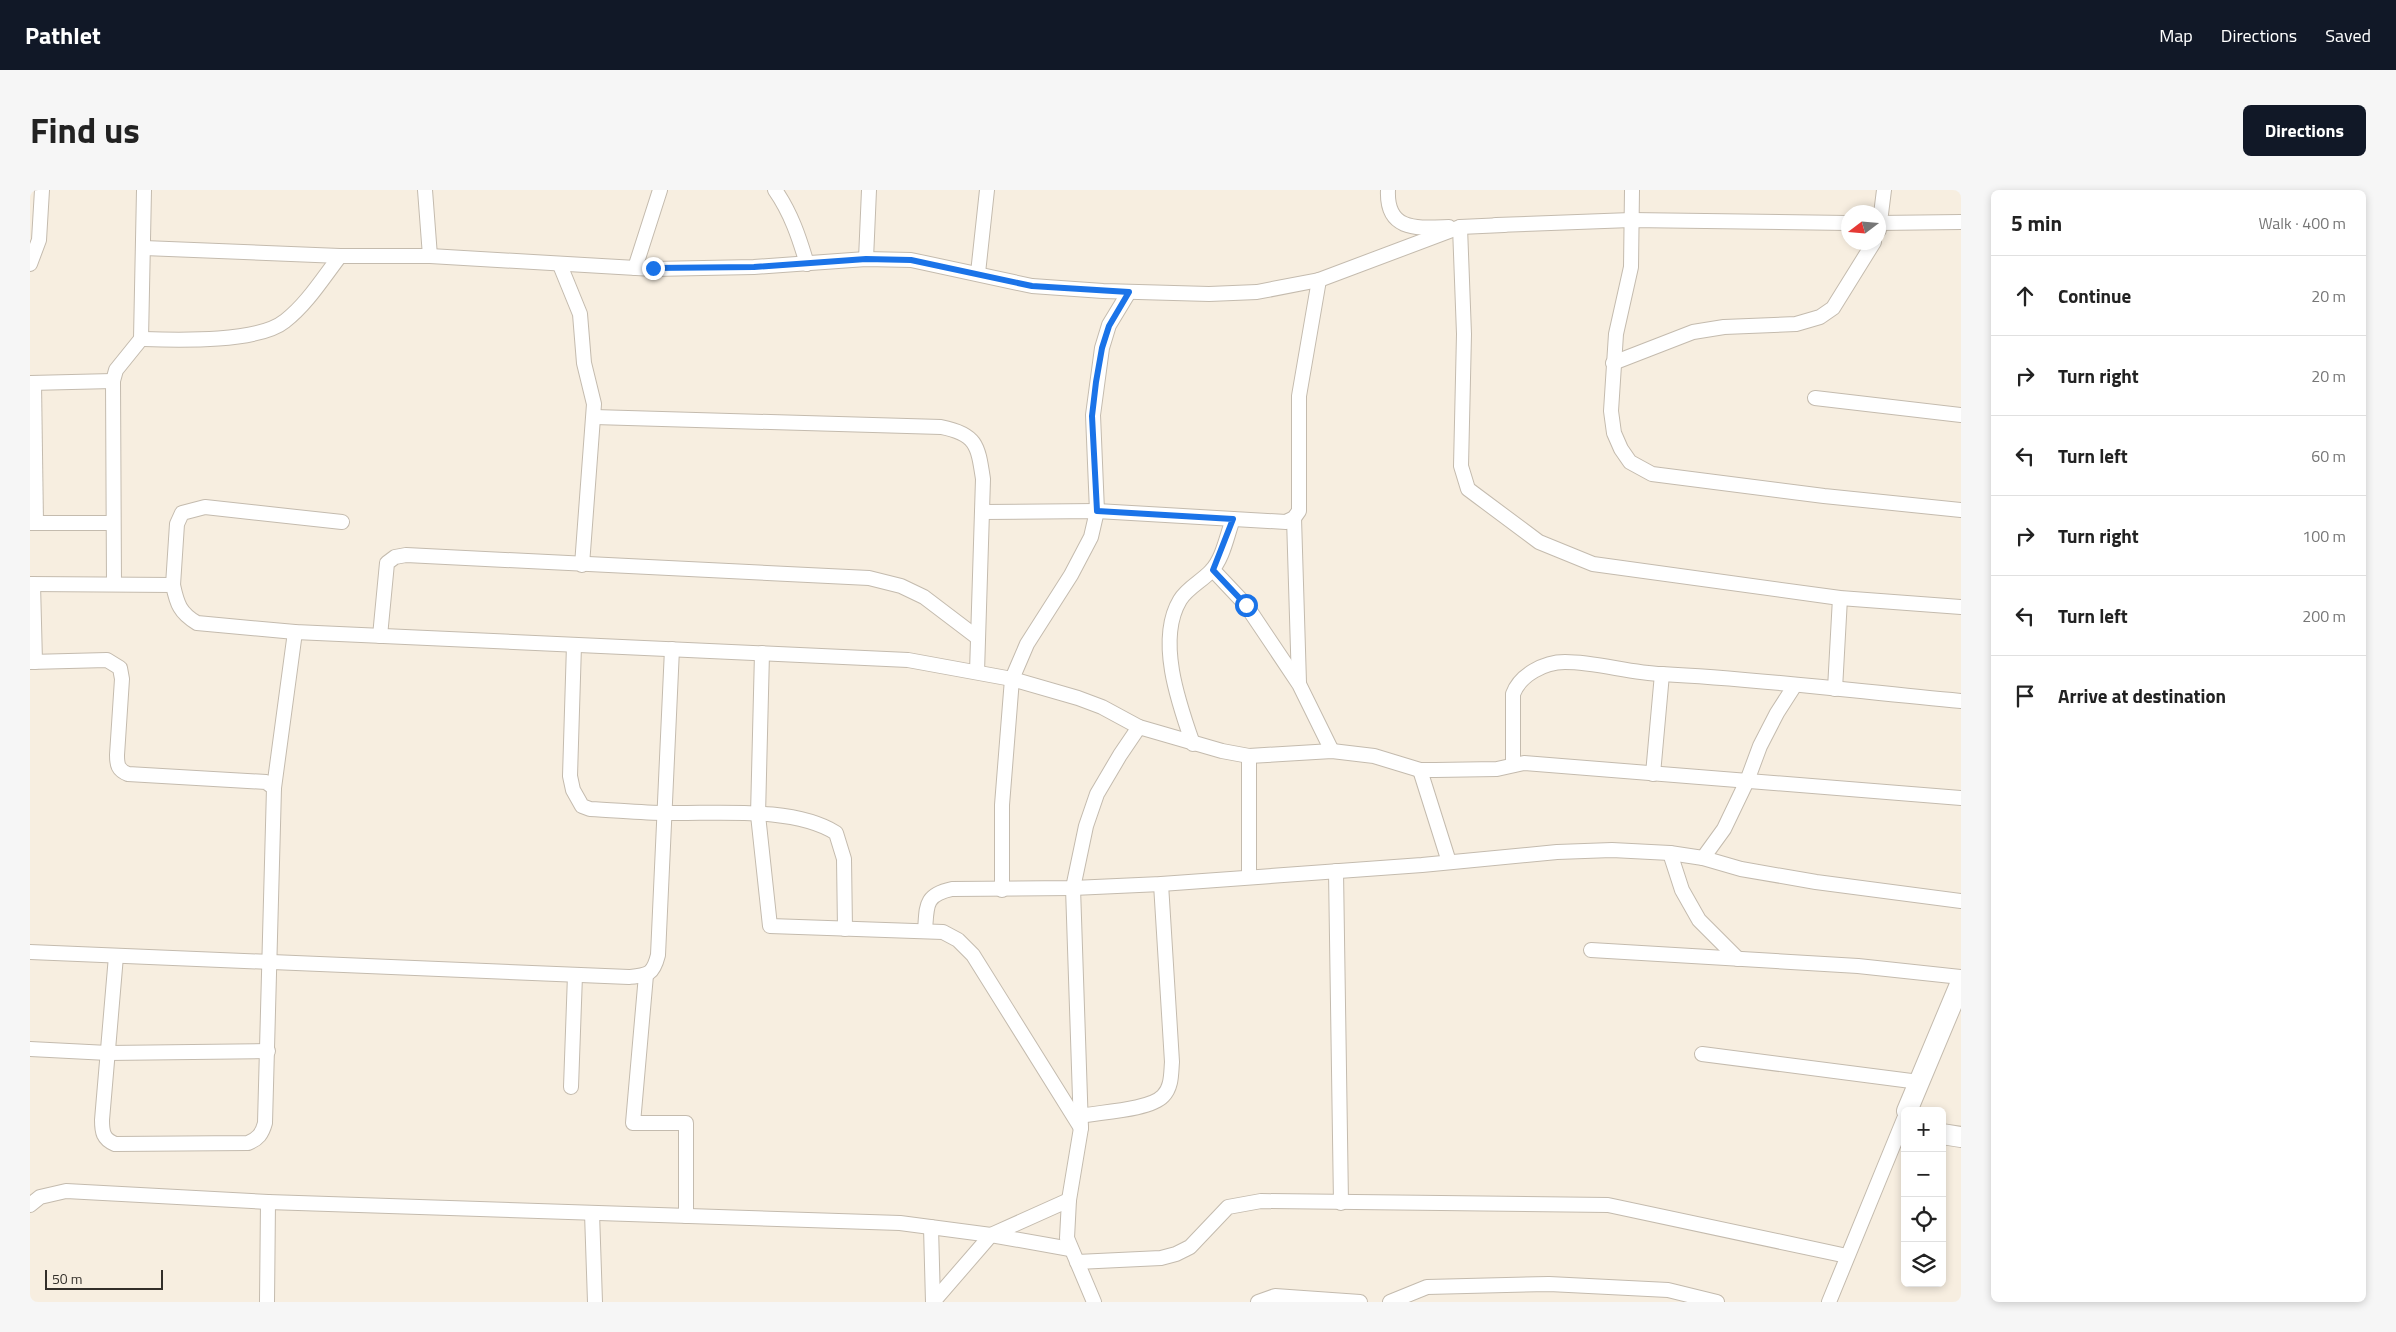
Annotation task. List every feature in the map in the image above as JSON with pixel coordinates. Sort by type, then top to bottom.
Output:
[{"type":"street","points":[[30,264],[39,240],[42,190]]},
{"type":"street","points":[[114,584],[113,381],[116,370],[142,339],[144,190]]},
{"type":"street","points":[[426,190],[430,256]]},
{"type":"street","points":[[635,268],[660,190]]},
{"type":"street","points":[[775,190],[787,208],[800,238],[807,264]]},
{"type":"street","points":[[866,259],[868,190]]},
{"type":"street","points":[[978,273],[987,190]]},
{"type":"street","points":[[1388,190],[1387,201],[1392,214],[1402,224],[1420,228],[1631,220],[1841,223]]},
{"type":"street","points":[[1632,190],[1631,267],[1616,334],[1611,411],[1614,433],[1630,462],[1652,474],[1885,503],[1961,510]]},
{"type":"street","points":[[1882,205],[1884,190]]},
{"type":"street","points":[[1886,226],[1961,222]]},
{"type":"street","points":[[144,248],[340,256],[430,256],[635,268],[754,267],[866,259],[911,260],[1032,286],[1129,292],[1210,294],[1257,292],[1319,280],[1460,227],[1504,225]]},
{"type":"street","points":[[1460,227],[1464,334],[1461,466],[1468,489],[1539,542],[1592,564],[1840,598],[1961,607]]},
{"type":"street","points":[[1613,363],[1693,332],[1724,327],[1796,324],[1820,317],[1833,308],[1869,250]]},
{"type":"street","points":[[142,339],[183,341],[222,339],[268,330],[284,322],[298,308],[340,256]]},
{"type":"street","points":[[560,265],[580,314],[584,363],[594,404],[594,417],[589,444],[582,565]]},
{"type":"street","points":[[982,512],[1097,511],[1286,522],[1294,518],[1299,511],[1299,396],[1319,280]]},
{"type":"street","points":[[1002,890],[1002,805],[1012,679],[1027,644],[1071,575],[1091,537],[1097,511],[1092,416],[1096,382],[1102,348],[1109,326],[1129,292]]},
{"type":"street","points":[[113,381],[32,383],[33,523],[113,523]]},
{"type":"street","points":[[1815,398],[1961,415]]},
{"type":"street","points":[[594,417],[931,427],[957,430],[972,438],[979,452],[983,479],[977,672]]},
{"type":"street","points":[[342,522],[205,508],[192,509],[182,513],[178,524],[174,585],[178,607],[185,616],[197,623],[295,632],[908,660],[1012,679],[1102,707],[1139,727],[1193,744],[1249,756],[1332,751],[1374,756],[1420,770],[1497,769],[1524,763],[1961,798]]},
{"type":"street","points":[[1294,518],[1299,684]]},
{"type":"street","points":[[1193,744],[1175,689],[1171,642],[1173,617],[1181,599],[1213,570],[1233,519]]},
{"type":"street","points":[[380,636],[385,571],[388,563],[394,557],[406,555],[869,578],[901,586],[924,597],[978,638]]},
{"type":"street","points":[[1213,570],[1246,605],[1299,684],[1332,751]]},
{"type":"street","points":[[174,585],[32,584],[33,662],[107,660],[120,668],[122,679],[116,755],[117,764],[121,771],[128,774],[266,782],[274,788]]},
{"type":"street","points":[[1835,689],[1840,598]]},
{"type":"street","points":[[116,956],[102,1120],[102,1132],[107,1141],[115,1144],[238,1143],[256,1140],[263,1132],[268,1051],[274,788],[295,632]]},
{"type":"street","points":[[574,645],[570,776],[577,801],[582,806],[590,809],[758,815],[821,823],[836,833],[844,859],[844,929]]},
{"type":"street","points":[[30,952],[628,977],[646,975],[654,969],[658,955],[672,649]]},
{"type":"street","points":[[762,653],[758,815],[770,926],[943,932],[958,940],[973,955],[1080,1122]]},
{"type":"street","points":[[1513,765],[1513,694],[1516,685],[1528,675],[1545,666],[1564,662],[1662,674],[1690,674],[1961,701]]},
{"type":"street","points":[[1653,774],[1662,674]]},
{"type":"street","points":[[1704,858],[1724,829],[1747,781],[1760,746],[1777,713],[1795,685]]},
{"type":"street","points":[[1094,1302],[1070,1249],[1067,1238],[1069,1200],[1080,1122],[1073,888],[1086,826],[1097,794],[1139,727]]},
{"type":"street","points":[[1249,756],[1249,876]]},
{"type":"street","points":[[1420,770],[1449,862]]},
{"type":"street","points":[[925,931],[927,903],[932,895],[952,889],[1002,890],[1162,884],[1557,852],[1612,850],[1670,853],[1704,858],[1741,869],[1816,882],[1961,901]]},
{"type":"street","points":[[1670,853],[1682,890],[1699,920],[1738,959]]},
{"type":"street","points":[[1336,871],[1341,1203]]},
{"type":"street","points":[[1080,1122],[1150,1104],[1163,1096],[1170,1084],[1172,1062],[1162,884]]},
{"type":"street","points":[[1591,950],[1858,966],[1961,978]]},
{"type":"street","points":[[571,1087],[575,975]]},
{"type":"street","points":[[646,975],[633,1122],[686,1124],[686,1216]]},
{"type":"street","points":[[1909,1107],[1961,982]]},
{"type":"street","points":[[30,1049],[108,1053],[268,1051]]},
{"type":"street","points":[[1702,1054],[1919,1082]]},
{"type":"street","points":[[1828,1302],[1901,1128]]},
{"type":"street","points":[[1946,1135],[1961,1138]]},
{"type":"street","points":[[30,1205],[40,1197],[66,1191],[268,1202],[900,1223],[991,1235],[1070,1249]]},
{"type":"street","points":[[933,1302],[991,1235],[1069,1200]]},
{"type":"street","points":[[1077,1262],[1161,1258],[1176,1254],[1190,1247],[1228,1207],[1261,1201],[1341,1203],[1508,1202],[1608,1205],[1847,1256]]},
{"type":"street","points":[[266,1302],[268,1202]]},
{"type":"street","points":[[592,1213],[595,1302]]},
{"type":"street","points":[[931,1227],[933,1302]]},
{"type":"street","points":[[1390,1302],[1427,1287],[1548,1284],[1668,1290],[1717,1302]]},
{"type":"street","points":[[1258,1302],[1276,1296],[1360,1302]]},
{"type":"route","points":[[653,268],[754,267],[866,259],[911,260],[1032,286],[1129,292],[1109,326],[1102,348],[1096,382],[1092,416],[1097,511],[1233,519],[1213,570],[1246,605]]}]
